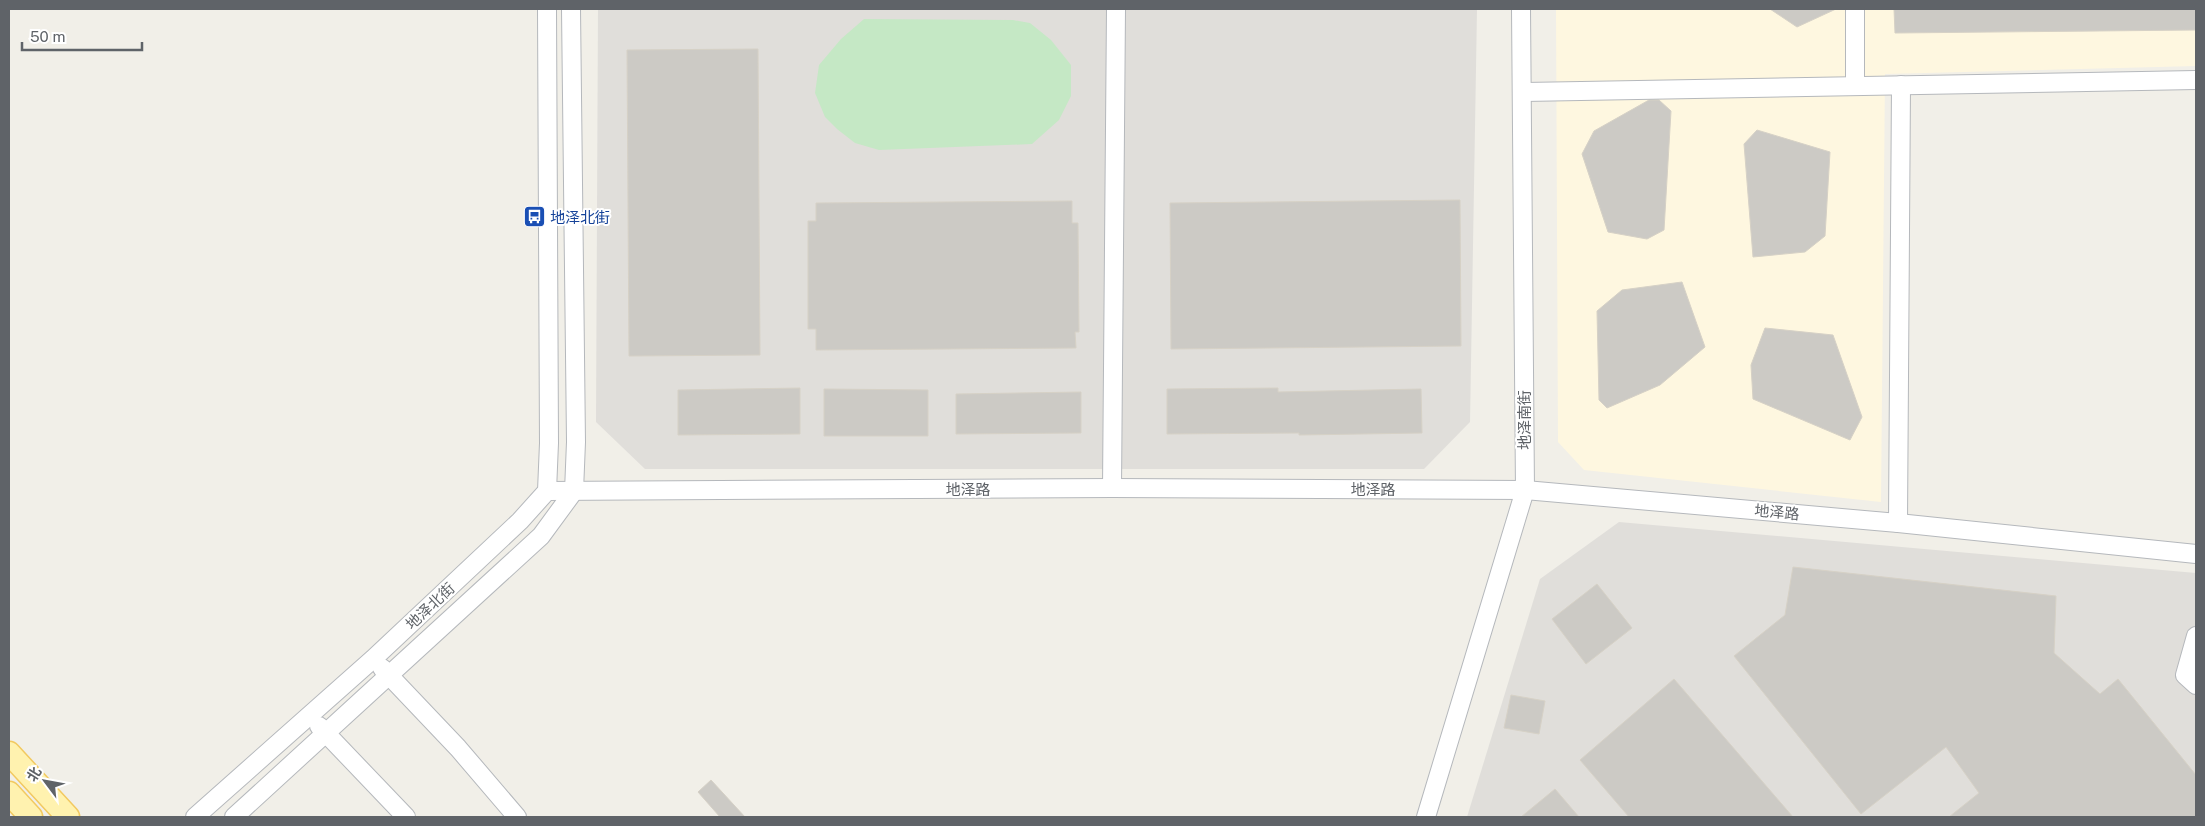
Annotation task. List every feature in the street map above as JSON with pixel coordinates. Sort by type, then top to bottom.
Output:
[{"type":"main road","points":[[9,753],[68,817]]},
{"type":"main road","points":[[9,793],[31,817]]},
{"type":"street","points":[[546,491],[549,443],[547,9]]},
{"type":"street","points":[[571,9],[576,442],[574,491]]},
{"type":"street","points":[[1112,488],[1116,9]]},
{"type":"street","name":"地泽南街","points":[[1426,817],[1525,490],[1521,9]]},
{"type":"street","points":[[1855,9],[1855,86]]},
{"type":"street","points":[[1522,92],[2196,80]]},
{"type":"street","points":[[1898,523],[1901,85]]},
{"type":"street","name":"地泽路","points":[[546,491],[1112,488],[1525,490],[1898,523],[2196,554]]},
{"type":"street","name":"地泽北街","points":[[195,817],[373,659],[520,520],[546,491]]},
{"type":"street","name":"地泽北街","points":[[234,817],[542,536],[574,491]]},
{"type":"street","points":[[2196,636],[2185,675],[2196,685]]},
{"type":"street","points":[[373,659],[458,748],[517,817]]},
{"type":"street","points":[[310,716],[406,817]]},
{"type":"shaded area","points":[[598,9],[1477,9],[1470,422],[1424,469],[645,469],[596,422]]},
{"type":"shaded area","points":[[1556,9],[2196,9],[2196,66],[1885,74],[1881,502],[1584,470],[1558,442]]},
{"type":"shaded area","points":[[1619,522],[2196,573],[2196,817],[1467,817],[1540,579]]},
{"type":"green space","points":[[864,19],[1013,20],[1030,23],[1051,40],[1071,65],[1071,96],[1059,120],[1032,144],[879,150],[855,143],[825,117],[815,93],[819,65],[841,39]]},
{"type":"building","points":[[1770,9],[1836,9],[1797,27]]},
{"type":"building","points":[[1894,9],[2196,9],[2196,30],[1895,33]]},
{"type":"building","points":[[758,49],[760,355],[629,356],[627,50]]},
{"type":"building","points":[[1649,100],[1659,100],[1671,111],[1664,230],[1647,239],[1608,232],[1582,154],[1594,131]]},
{"type":"building","points":[[1757,130],[1830,152],[1825,236],[1805,252],[1753,257],[1744,144]]},
{"type":"building","points":[[1460,200],[1461,346],[1171,349],[1170,203]]},
{"type":"building","points":[[1072,201],[1072,223],[1078,223],[1079,332],[1075,332],[1076,348],[816,350],[816,329],[808,329],[808,221],[816,221],[816,203]]},
{"type":"building","points":[[1682,282],[1705,347],[1660,385],[1607,408],[1599,400],[1597,311],[1622,290]]},
{"type":"building","points":[[1765,328],[1833,335],[1862,417],[1850,440],[1753,399],[1751,365]]},
{"type":"building","points":[[800,388],[800,434],[678,435],[678,390]]},
{"type":"building","points":[[1278,388],[1278,392],[1421,389],[1422,433],[1299,435],[1299,433],[1167,434],[1167,389]]},
{"type":"building","points":[[824,389],[928,390],[928,436],[824,436]]},
{"type":"building","points":[[1081,392],[1081,433],[956,434],[956,394]]},
{"type":"building","points":[[1793,567],[2056,596],[2054,653],[2100,694],[2118,679],[2196,775],[2196,817],[1949,817],[1979,793],[1946,747],[1861,814],[1734,656],[1785,615]]},
{"type":"building","points":[[1597,584],[1632,628],[1586,664],[1552,619]]},
{"type":"building","points":[[1674,679],[1793,817],[1629,817],[1580,760]]},
{"type":"building","points":[[1511,695],[1545,701],[1539,734],[1504,728]]},
{"type":"building","points":[[711,780],[745,817],[720,817],[698,792]]},
{"type":"building","points":[[1555,789],[1579,817],[1521,817]]},
{"type":"place","name":"地泽北街","points":[[534,217]]}]
